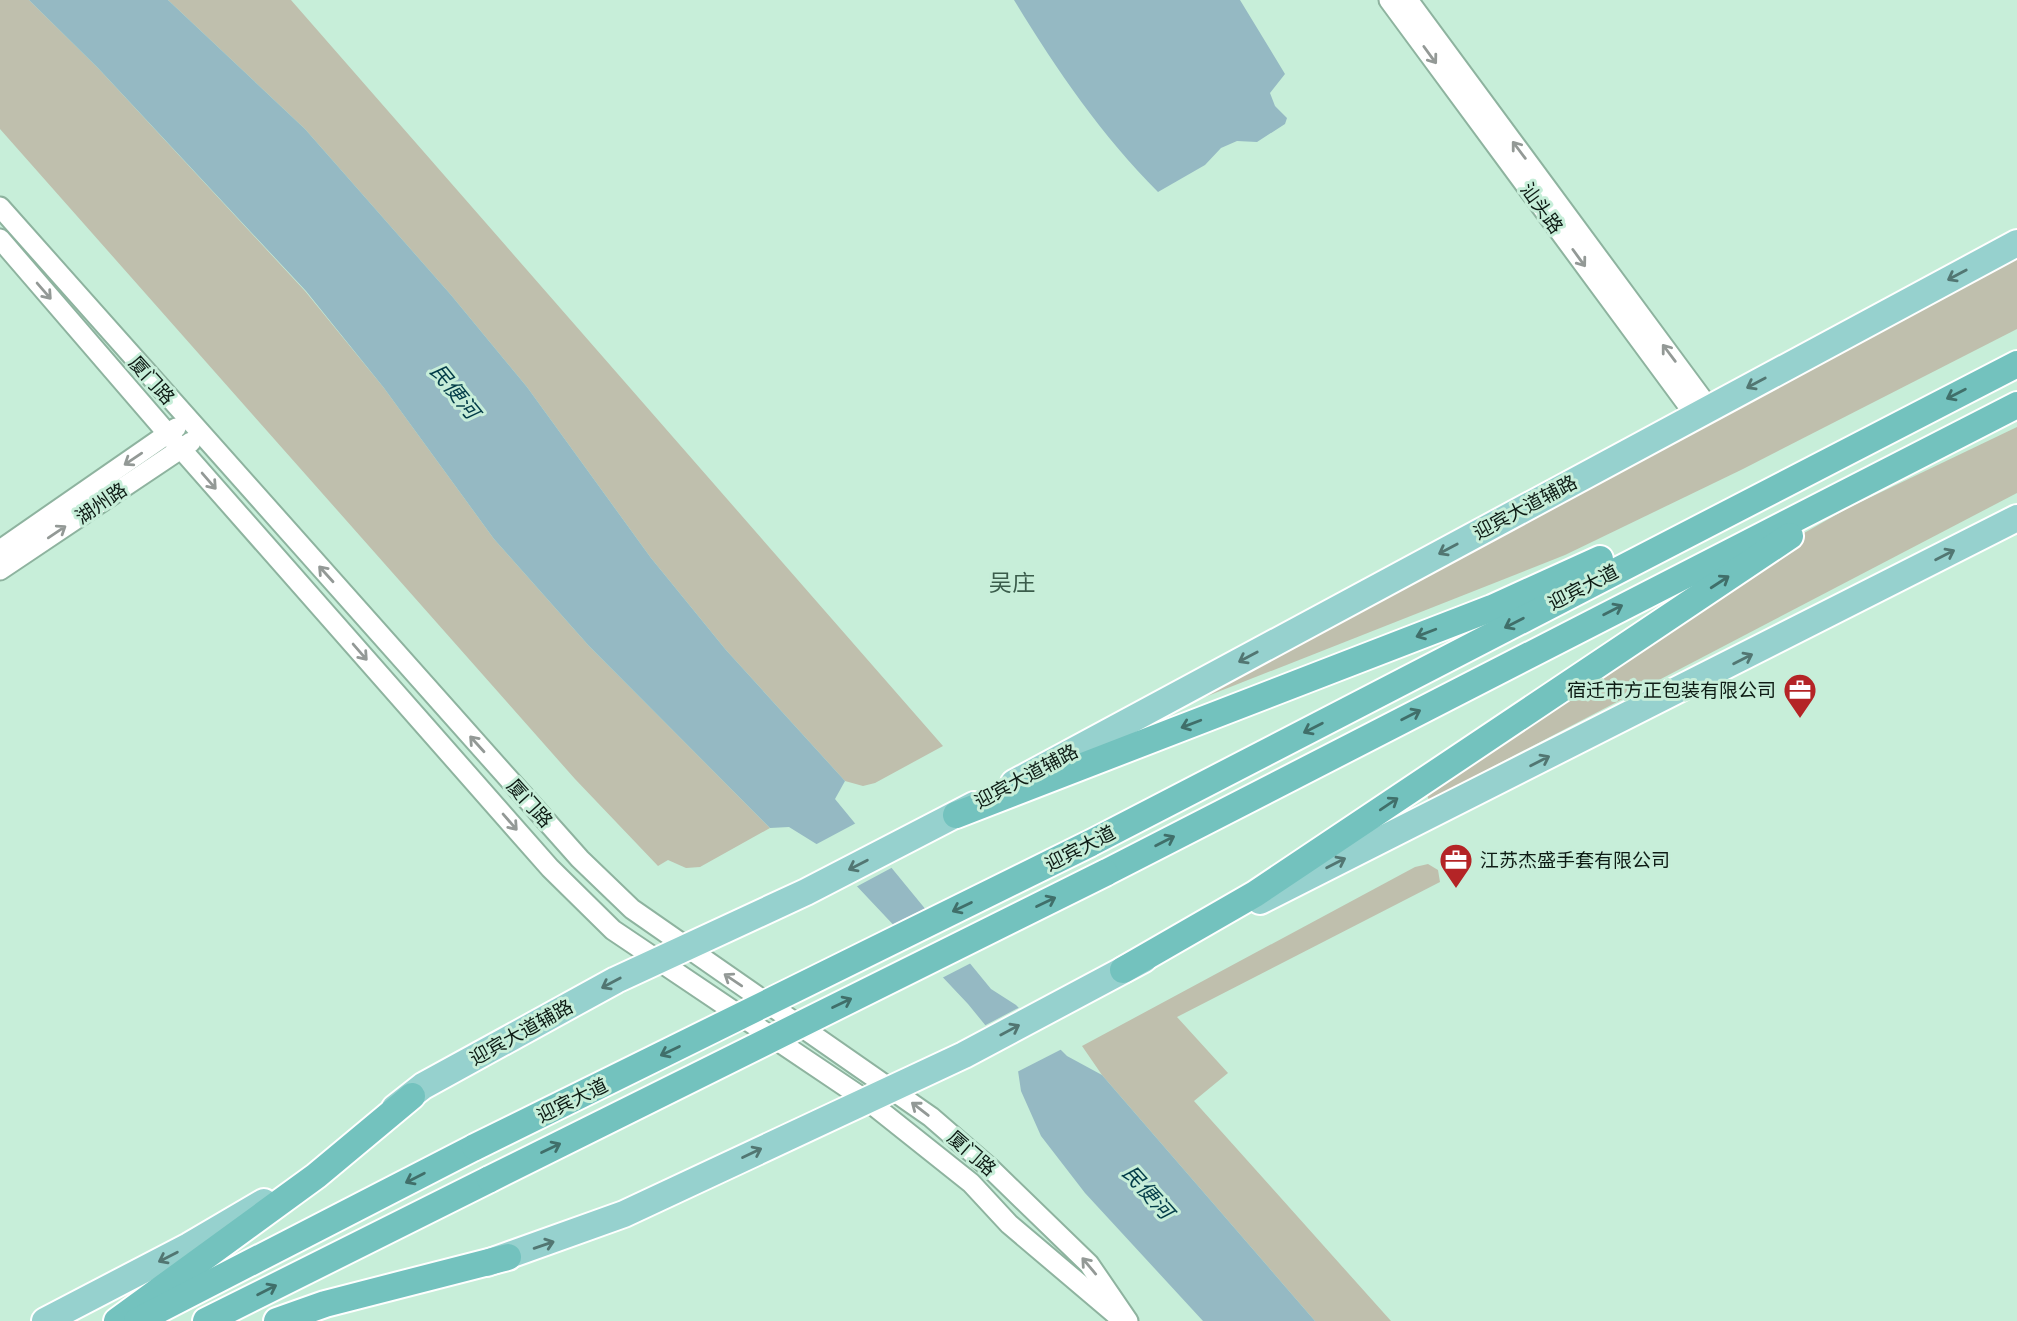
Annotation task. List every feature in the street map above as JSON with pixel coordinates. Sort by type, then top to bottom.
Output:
[{"type":"highway","name":"迎宾大道","points":[[137,1321],[475,1147],[1089,844],[2017,364]]},
{"type":"highway","name":"迎宾大道","points":[[206,1321],[1105,873],[2017,405]]},
{"type":"highway","points":[[956,815],[1492,608],[1870,438]]},
{"type":"highway","points":[[1123,970],[1255,894],[1686,604],[1912,457]]},
{"type":"highway","points":[[117,1321],[316,1177],[412,1096]]},
{"type":"highway","points":[[277,1321],[325,1304],[508,1257]]},
{"type":"main road","name":"迎宾大道辅路","points":[[45,1321],[189,1246],[300,1180],[412,1096],[616,980],[806,892],[956,815],[2017,243]]},
{"type":"main road","points":[[317,1321],[371,1300],[508,1257],[624,1214],[964,1055],[1123,970],[2017,519]]},
{"type":"street","name":"汕头路","points":[[1389,0],[1702,412]]},
{"type":"street","name":"汕头路","points":[[1408,0],[1702,412]]},
{"type":"street","name":"厦门路","points":[[0,207],[580,859],[632,909],[685,948],[893,1088],[991,1169],[1089,1264],[1126,1321]]},
{"type":"street","name":"厦门路","points":[[0,239],[181,450],[550,868],[613,930],[866,1100],[971,1183],[1009,1224],[1126,1321]]},
{"type":"street","name":"湖州路","points":[[0,550],[188,419]]},
{"type":"street","name":"湖州路","points":[[0,570],[201,434]]},
{"type":"green space","points":[[0,0],[29,0],[98,68],[305,291],[384,388],[494,539],[589,646],[770,828],[700,867],[686,868],[668,860],[658,866],[575,779],[0,129]]},
{"type":"green space","points":[[168,0],[291,0],[943,746],[875,783],[863,786],[845,781],[726,650],[651,558],[527,387],[451,295],[305,129]]},
{"type":"green space","points":[[2017,253],[2017,329],[1743,469],[1565,555],[1124,729]]},
{"type":"green space","points":[[2017,427],[2017,493],[1429,800],[1423,786],[1783,545],[1848,508]]},
{"type":"green space","points":[[1428,864],[1438,870],[1440,882],[1177,1017],[1228,1073],[1194,1101],[1391,1321],[1315,1321],[1102,1075],[1082,1046],[1415,867]]},
{"type":"water","name":"民便河","points":[[29,0],[168,0],[305,129],[451,295],[527,387],[651,558],[726,650],[845,781],[835,799],[991,989],[1016,1005],[1067,1056],[1102,1075],[1315,1321],[1203,1321],[1085,1193],[1041,1136],[1021,1091],[1017,1064],[968,1004],[818,845],[789,827],[770,828],[589,646],[494,539],[384,388],[306,291],[98,68]]},
{"type":"water","points":[[1014,0],[1240,0],[1285,74],[1270,93],[1275,106],[1287,118],[1285,124],[1257,142],[1237,141],[1221,148],[1205,165],[1158,192],[1117,148],[1080,100]]},
{"type":"pier","points":[[858,822],[895,866],[854,888],[813,846]]},
{"type":"pier","points":[[928,907],[973,962],[940,979],[890,926]]},
{"type":"pier","points":[[1022,1006],[1064,1048],[1015,1073],[1014,1066],[982,1027]]},
{"type":"place","name":"宿迁市方正包装有限公司","points":[[1800,720]]},
{"type":"place","name":"江苏杰盛手套有限公司","points":[[1456,890]]},
{"type":"district","name":"吴庄","points":[[1012,582]]}]
